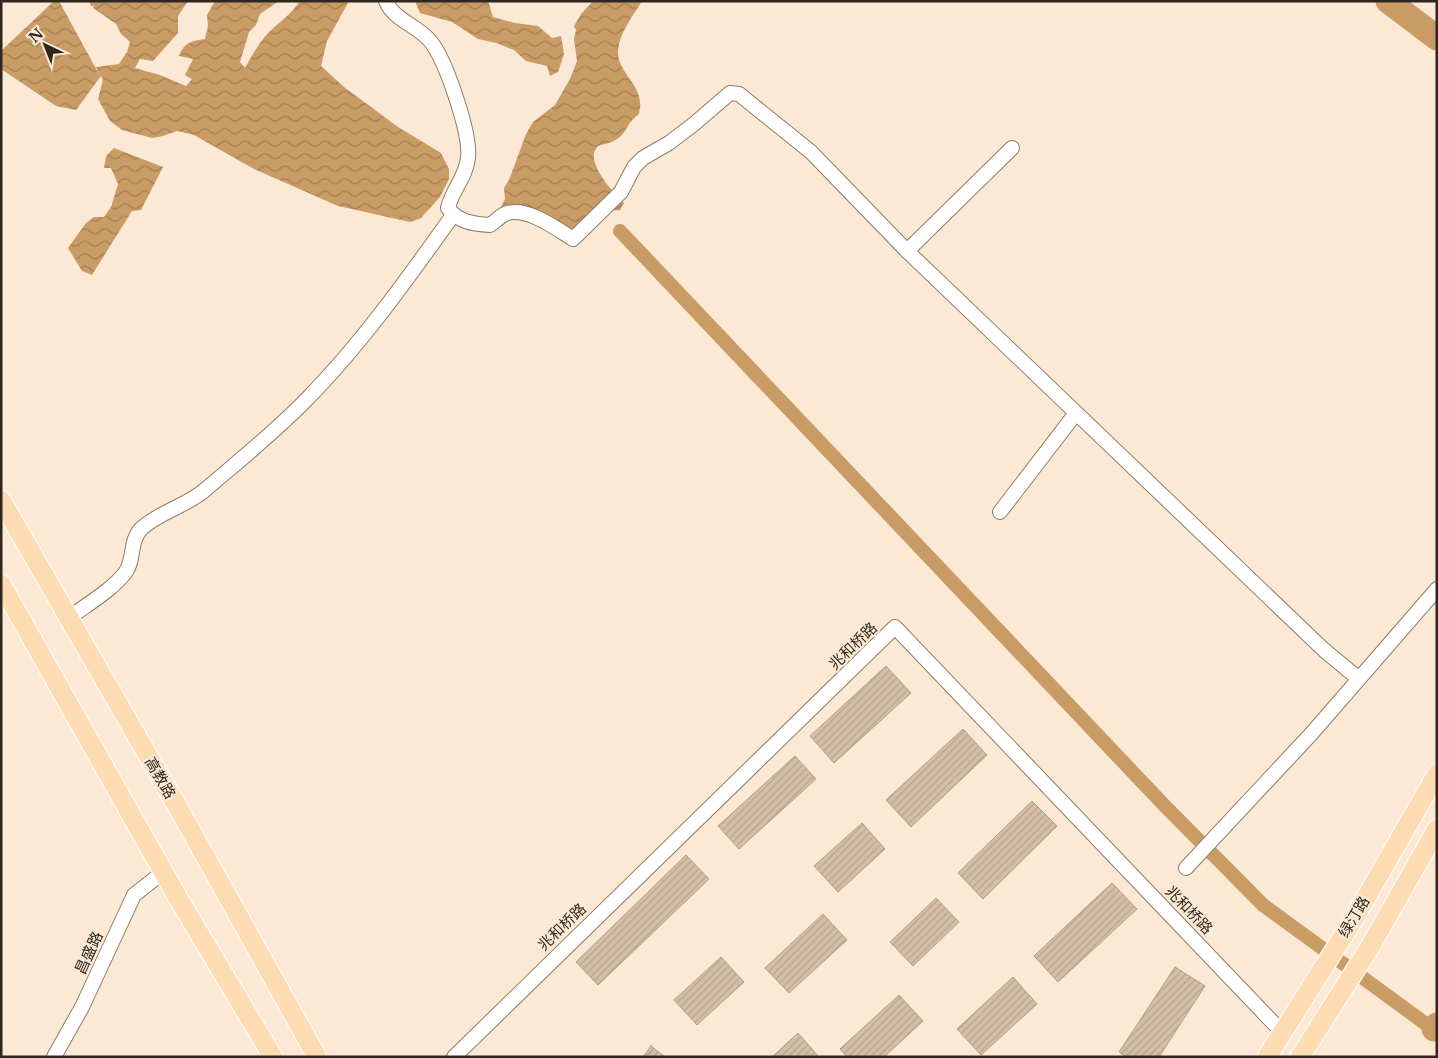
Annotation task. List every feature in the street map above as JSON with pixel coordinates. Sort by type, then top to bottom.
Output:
[{"type":"main road","name":"高教路","points":[[1,500],[176,805],[317,1057]]},
{"type":"main road","points":[[1,584],[163,872],[273,1057]]},
{"type":"main road","name":"绿汀路","points":[[1267,1057],[1352,922],[1437,774]]},
{"type":"main road","name":"绿汀路","points":[[1300,1057],[1370,947],[1437,830]]},
{"type":"street","points":[[386,1],[398,17],[418,29],[431,42],[446,73],[460,111],[467,141],[468,158],[465,172],[450,200],[448,208],[454,216],[474,224],[490,225],[505,214],[526,213],[548,223],[573,239],[621,192],[634,168],[644,158],[669,143],[730,93],[738,94],[811,152],[906,251],[1324,650],[1359,679]]},
{"type":"street","points":[[906,251],[1012,148]]},
{"type":"street","points":[[69,618],[110,588],[125,573],[130,561],[132,546],[139,530],[154,518],[199,495],[307,399],[351,349],[417,267],[454,216]]},
{"type":"street","points":[[1000,512],[1076,413]]},
{"type":"street","points":[[1186,868],[1312,733],[1437,589]]},
{"type":"street","name":"兆和桥路","points":[[454,1057],[896,628],[1282,1032]]},
{"type":"street","name":"昌盛路","points":[[54,1057],[82,1007],[134,895],[163,872]]},
{"type":"water","points":[[54,1],[59,1],[100,76],[96,67],[119,64],[127,52],[130,42],[121,34],[116,24],[93,8],[94,6],[91,6],[89,1],[188,1],[178,16],[178,33],[153,61],[140,59],[135,68],[160,75],[186,86],[192,79],[185,75],[193,59],[179,56],[183,48],[189,43],[205,39],[208,26],[207,15],[215,1],[279,1],[260,14],[256,25],[249,32],[240,62],[245,68],[265,36],[300,1],[349,1],[327,41],[321,66],[344,87],[398,127],[441,153],[449,169],[449,179],[440,197],[421,218],[410,222],[338,206],[254,169],[194,135],[177,131],[152,138],[122,130],[110,121],[98,99],[103,80],[101,76],[76,110],[56,106],[1,69],[1,51]]},
{"type":"water","points":[[415,1],[488,1],[493,17],[515,23],[538,26],[552,38],[561,36],[564,54],[558,72],[550,76],[547,66],[526,61],[514,50],[478,39],[452,22],[420,13]]},
{"type":"water","points":[[593,1],[642,1],[624,31],[618,50],[618,57],[624,71],[639,96],[639,114],[632,120],[620,137],[613,142],[598,146],[594,153],[596,166],[600,173],[609,187],[624,203],[620,210],[598,211],[590,214],[576,228],[571,230],[553,220],[513,218],[501,207],[505,199],[504,188],[509,180],[526,134],[533,122],[555,105],[570,79],[577,61],[574,39],[576,30],[574,26],[581,14]]},
{"type":"water","points":[[114,148],[163,167],[141,210],[132,211],[92,275],[82,271],[68,248],[86,223],[94,217],[104,217],[111,207],[118,184],[111,168],[104,168],[106,156]]},
{"type":"building","points":[[886,666],[911,693],[834,763],[810,736]]},
{"type":"building","points":[[963,729],[987,755],[911,827],[886,800]]},
{"type":"building","points":[[795,756],[816,779],[739,849],[718,826]]},
{"type":"building","points":[[1032,801],[1057,826],[983,899],[958,873]]},
{"type":"building","points":[[862,823],[885,849],[838,892],[814,866]]},
{"type":"building","points":[[686,855],[709,879],[598,985],[576,962]]},
{"type":"building","points":[[1112,883],[1137,909],[1058,982],[1034,956]]},
{"type":"building","points":[[936,898],[959,922],[913,966],[890,942]]},
{"type":"building","points":[[823,914],[847,940],[789,993],[765,968]]},
{"type":"building","points":[[721,957],[744,982],[697,1025],[674,1000]]},
{"type":"building","points":[[1175,967],[1205,986],[1159,1057],[1126,1057],[1119,1052]]},
{"type":"building","points":[[1013,977],[1037,1004],[981,1055],[957,1029]]},
{"type":"building","points":[[899,995],[923,1021],[884,1057],[847,1057],[840,1049]]},
{"type":"building","points":[[798,1033],[819,1057],[772,1057]]},
{"type":"building","points":[[650,1045],[665,1057],[643,1057]]},
{"type":"waterway","points":[[1388,1],[1437,38]]},
{"type":"waterway","points":[[620,231],[1162,803],[1263,905],[1437,1032]]},
{"type":"waterway","points":[[1434,1029],[1437,1025]]}]
